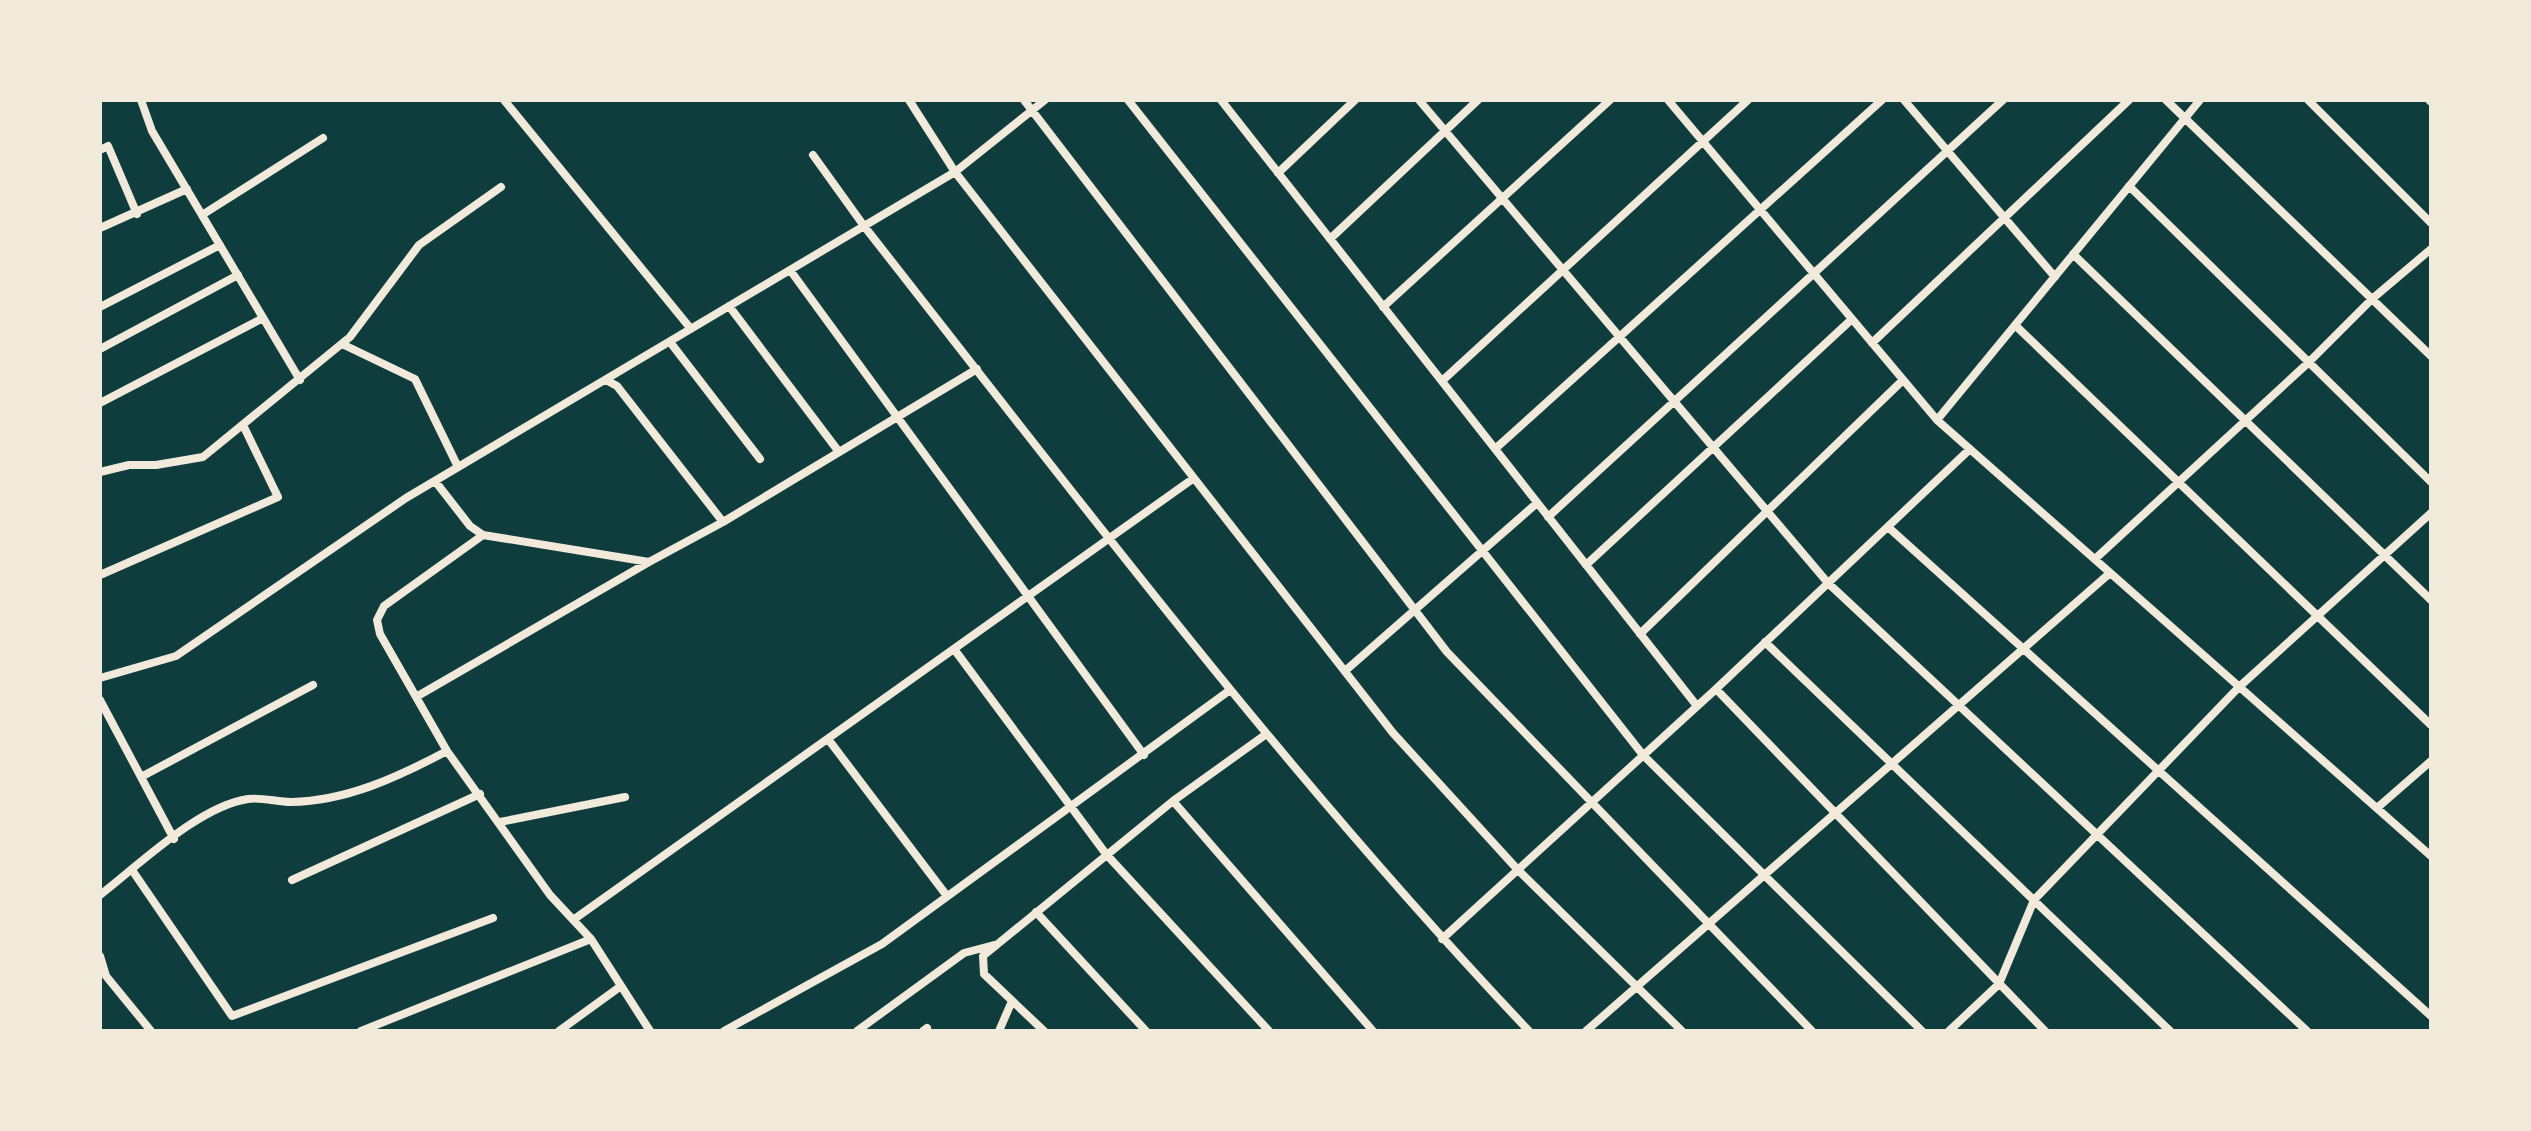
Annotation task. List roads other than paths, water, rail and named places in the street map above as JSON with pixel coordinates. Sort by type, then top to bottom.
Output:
[{"type":"street","points":[[141,100],[152,131],[300,380]]},
{"type":"street","points":[[504,100],[691,329]]},
{"type":"street","points":[[909,100],[955,172],[1393,733],[1518,870],[1682,1031]]},
{"type":"street","points":[[1024,100],[1447,652],[1812,1031]]},
{"type":"street","points":[[100,678],[176,656],[357,528],[955,172],[1045,100]]},
{"type":"street","points":[[1128,100],[1643,755],[1922,1031]]},
{"type":"street","points":[[1221,100],[1697,706]]},
{"type":"street","points":[[1278,173],[1355,100]]},
{"type":"street","points":[[1419,100],[1828,583],[2307,1031]]},
{"type":"street","points":[[1330,239],[1478,100]]},
{"type":"street","points":[[1383,307],[1610,100]]},
{"type":"street","points":[[1668,100],[1937,420],[2431,856]]},
{"type":"street","points":[[1442,381],[1748,100]]},
{"type":"street","points":[[1495,449],[1882,100]]},
{"type":"street","points":[[1904,100],[2055,277]]},
{"type":"street","points":[[1548,517],[2003,100]]},
{"type":"street","points":[[1872,343],[2129,100]]},
{"type":"street","points":[[2166,100],[2183,120],[2431,356]]},
{"type":"street","points":[[1937,420],[2200,100]]},
{"type":"street","points":[[2308,100],[2431,223]]},
{"type":"street","points":[[202,215],[323,138]]},
{"type":"street","points":[[100,150],[108,146],[137,214]]},
{"type":"street","points":[[813,155],[864,226],[1265,735],[1442,939],[1529,1031]]},
{"type":"street","points":[[2129,186],[2431,482]]},
{"type":"street","points":[[100,472],[129,465],[156,465],[203,457],[342,344],[419,245],[501,187]]},
{"type":"street","points":[[100,228],[187,189]]},
{"type":"street","points":[[100,307],[220,245]]},
{"type":"street","points":[[2095,559],[2309,362],[2372,299],[2431,249]]},
{"type":"street","points":[[2073,254],[2431,600]]},
{"type":"street","points":[[790,270],[1144,755]]},
{"type":"street","points":[[100,349],[238,275]]},
{"type":"street","points":[[729,306],[839,452]]},
{"type":"street","points":[[100,403],[263,318]]},
{"type":"street","points":[[1586,565],[1852,319]]},
{"type":"street","points":[[2015,325],[2431,725]]},
{"type":"street","points":[[670,342],[760,459]]},
{"type":"street","points":[[342,344],[415,379],[458,467]]},
{"type":"street","points":[[416,697],[723,522],[977,369]]},
{"type":"street","points":[[606,380],[617,386],[723,522]]},
{"type":"street","points":[[1640,634],[1903,380]]},
{"type":"street","points":[[100,575],[278,497],[243,425]]},
{"type":"street","points":[[1442,939],[1716,689],[1970,449]]},
{"type":"street","points":[[573,920],[1194,478]]},
{"type":"street","points":[[435,481],[470,526],[483,535],[649,562]]},
{"type":"street","points":[[1345,671],[1537,503]]},
{"type":"street","points":[[1949,1031],[1999,984],[2034,900],[2239,687],[2431,513]]},
{"type":"street","points":[[1888,527],[2431,1016]]},
{"type":"street","points":[[483,535],[384,606],[377,620],[380,634],[447,751],[550,895],[591,939],[650,1031]]},
{"type":"street","points":[[1586,1031],[2110,573]]},
{"type":"street","points":[[1765,642],[2170,1031]]},
{"type":"street","points":[[954,649],[1106,854],[1269,1031]]},
{"type":"street","points":[[141,777],[313,685]]},
{"type":"street","points":[[1716,689],[2045,1031]]},
{"type":"street","points":[[724,1031],[882,944],[1230,690]]},
{"type":"street","points":[[100,700],[174,839]]},
{"type":"street","points":[[1044,1031],[984,974],[983,956],[1173,801],[1265,735]]},
{"type":"street","points":[[828,739],[947,896]]},
{"type":"street","points":[[100,895],[210,812],[248,799],[290,802],[334,798],[401,775],[447,751]]},
{"type":"street","points":[[2377,808],[2431,761]]},
{"type":"street","points":[[292,880],[480,794]]},
{"type":"street","points":[[500,822],[625,797]]},
{"type":"street","points":[[1173,801],[1373,1031]]},
{"type":"street","points":[[132,870],[232,1016],[493,918]]},
{"type":"street","points":[[1036,912],[1146,1031]]},
{"type":"street","points":[[361,1031],[591,939]]},
{"type":"street","points":[[857,1031],[964,953],[998,944]]},
{"type":"street","points":[[100,956],[103,977],[151,1031]]},
{"type":"street","points":[[559,1031],[621,986]]},
{"type":"street","points":[[999,1031],[1012,1001]]}]
